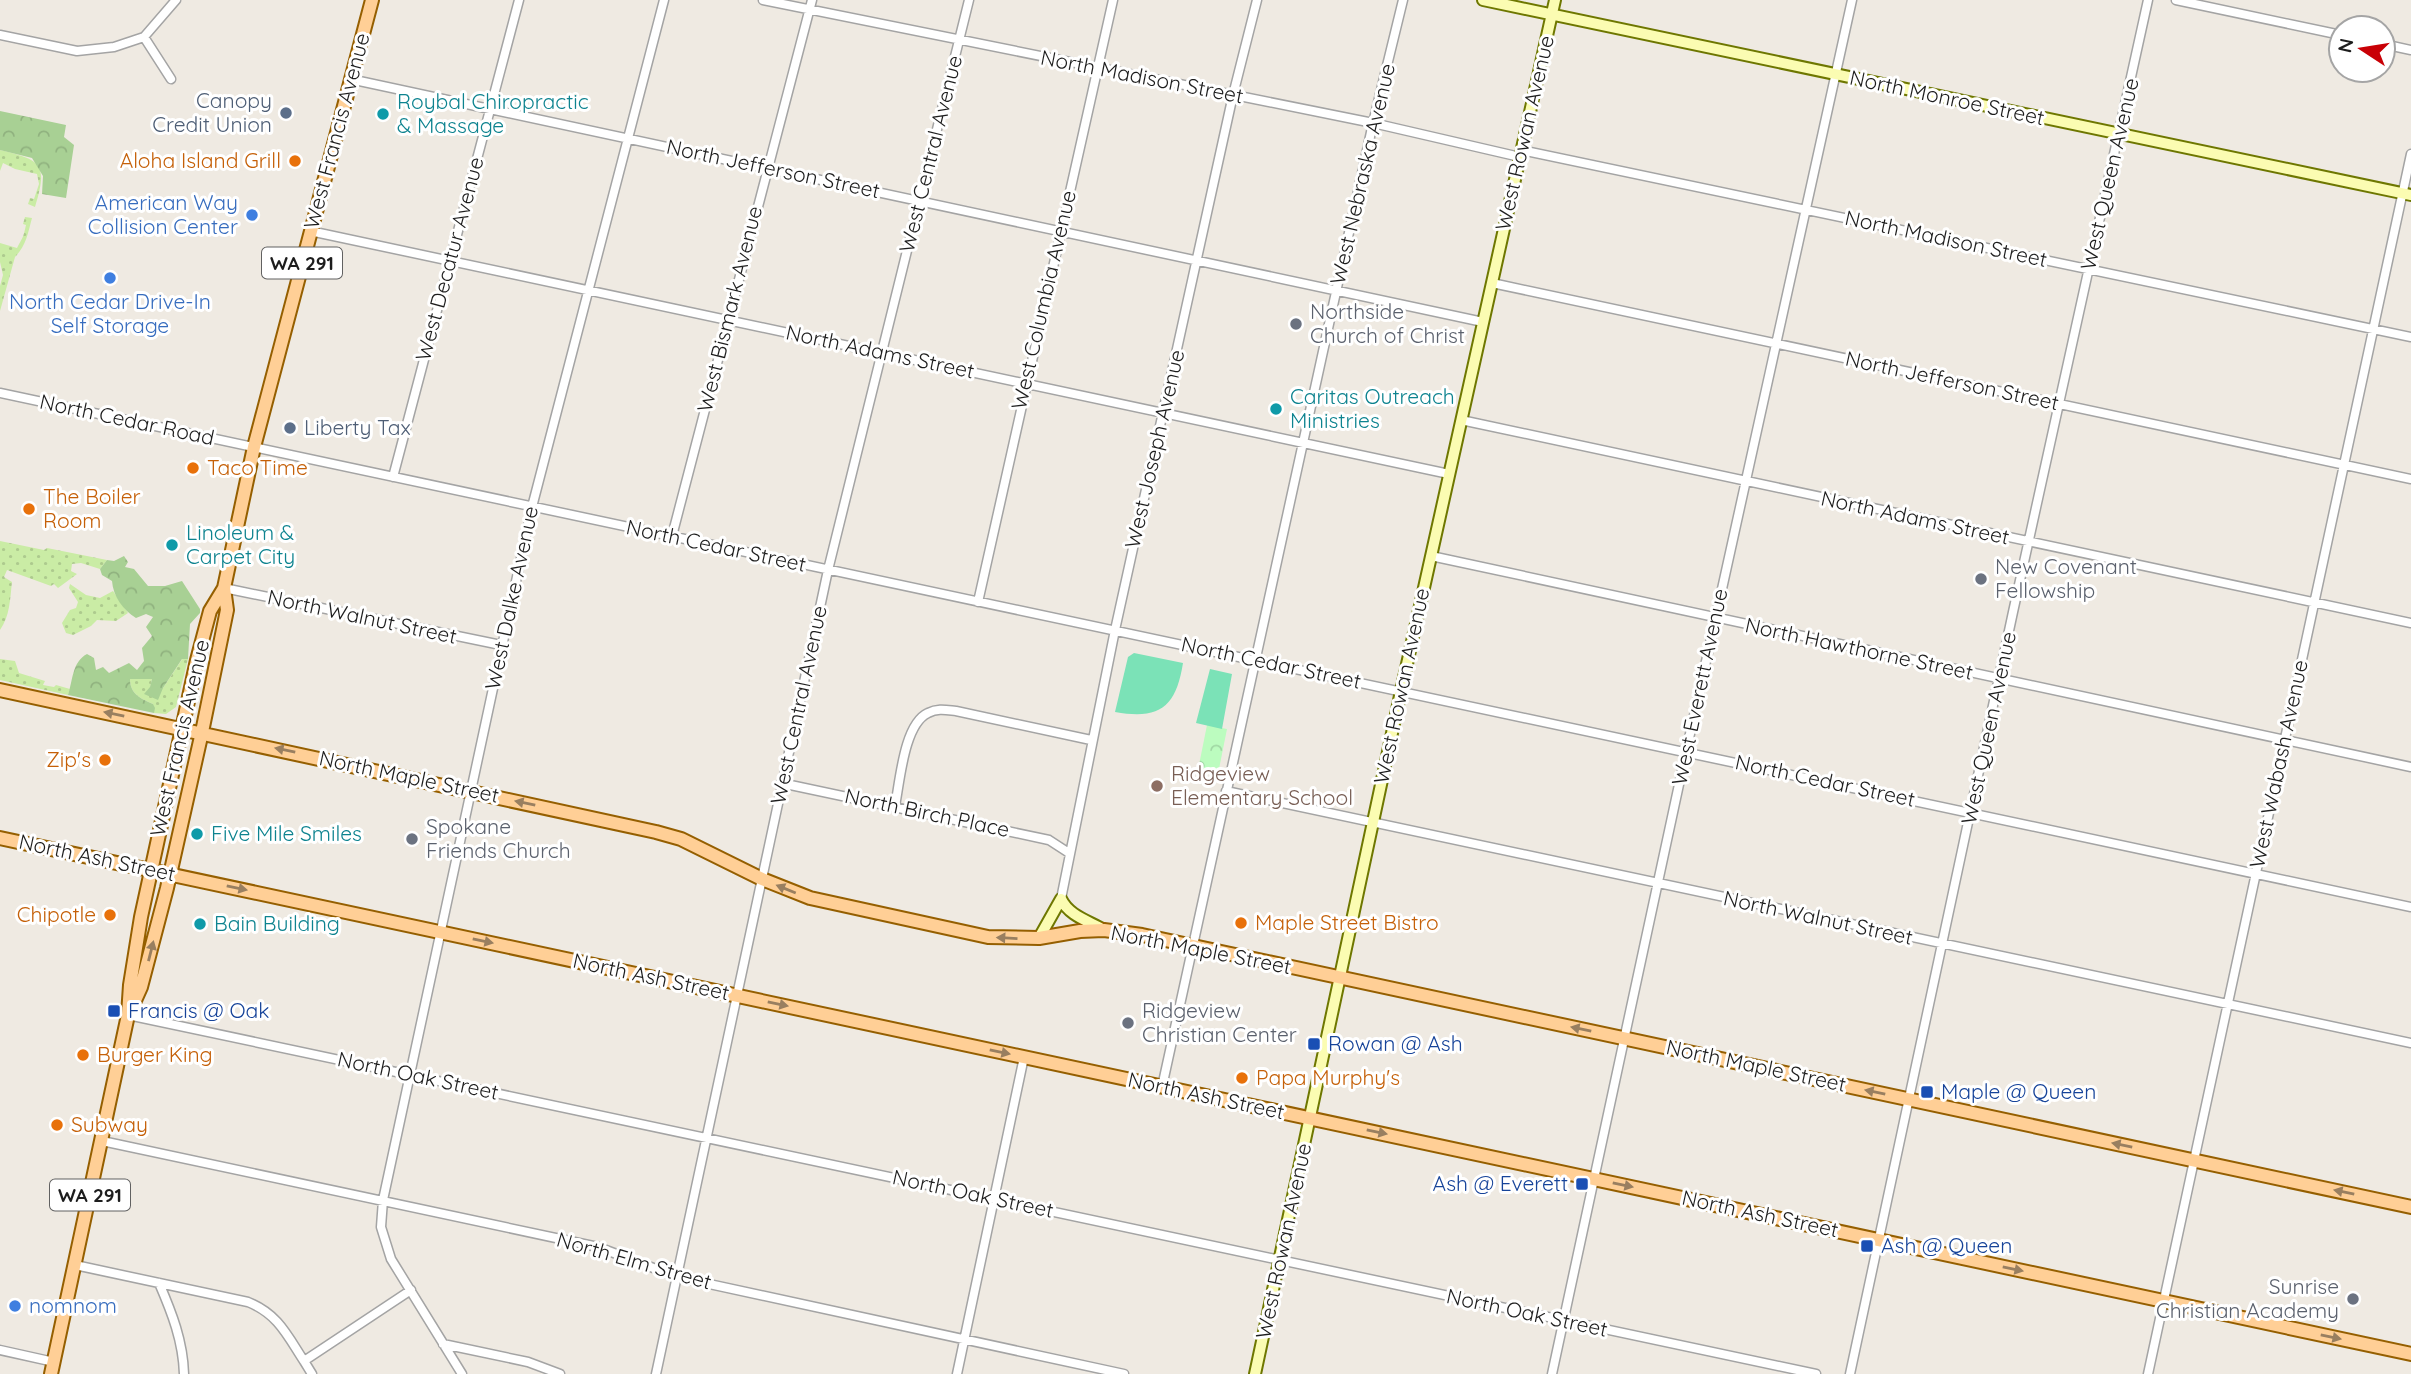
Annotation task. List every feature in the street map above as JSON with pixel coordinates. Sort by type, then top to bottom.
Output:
[{"type":"main road","name":"West Francis Avenue","points":[[128,1015],[141,987],[202,732],[227,610],[224,588],[254,447],[372,0]]},
{"type":"main road","name":"West Francis Avenue","points":[[53,1368],[128,1015],[130,985],[151,870],[181,728],[209,611],[224,588]]},
{"type":"main road","name":"North Maple Street","points":[[0,690],[202,732],[681,839],[762,879],[810,898],[988,937],[1039,938],[1104,930],[1192,946],[2411,1206]]},
{"type":"main road","name":"North Ash Street","points":[[0,838],[2411,1354]]},
{"type":"street","points":[[0,35],[77,51],[114,47],[144,37],[176,0]]},
{"type":"street","name":"West Decatur Avenue","points":[[393,477],[519,0]]},
{"type":"street","name":"West Dalke Avenue","points":[[462,1374],[391,1259],[381,1227],[383,1200],[532,507],[664,0]]},
{"type":"street","name":"North Madison Street","points":[[763,0],[1805,210],[2411,337]]},
{"type":"street","name":"West Bismark Avenue","points":[[672,536],[726,320],[812,0]]},
{"type":"street","name":"West Central Avenue","points":[[656,1374],[828,570],[969,0]]},
{"type":"street","name":"West Columbia Avenue","points":[[978,601],[1059,230],[1113,0]]},
{"type":"street","name":"West Joseph Avenue","points":[[1061,899],[1091,740],[1233,95],[1257,0]]},
{"type":"street","name":"West Nebraska Avenue","points":[[1162,1087],[1336,289],[1403,0]]},
{"type":"street","name":"North Monroe Street","points":[[1483,0],[2407,194]]},
{"type":"street","name":"West Rowan Avenue","points":[[1255,1374],[1401,691],[1555,0]]},
{"type":"street","name":"West Everett Avenue","points":[[1552,1374],[1852,0]]},
{"type":"street","name":"West Queen Avenue","points":[[1850,1374],[2148,0]]},
{"type":"street","points":[[2176,0],[2327,32]]},
{"type":"street","points":[[144,37],[171,79]]},
{"type":"street","name":"North Jefferson Street","points":[[350,79],[1483,322]]},
{"type":"street","name":"West Wabash Avenue","points":[[2148,1374],[2373,329],[2407,194],[2411,154]]},
{"type":"street","name":"North Adams Street","points":[[310,231],[1449,474]]},
{"type":"street","name":"North Jefferson Street","points":[[1492,283],[2411,479]]},
{"type":"street","name":"North Cedar Road","points":[[0,393],[254,447]]},
{"type":"street","name":"North Adams Street","points":[[1461,421],[2411,623]]},
{"type":"street","name":"North Cedar Street","points":[[254,447],[1972,812],[2411,908]]},
{"type":"street","name":"North Hawthorne Street","points":[[1431,556],[2411,767]]},
{"type":"street","name":"North Walnut Street","points":[[224,588],[501,645]]},
{"type":"street","points":[[895,806],[909,738],[915,725],[931,711],[956,711],[1091,740]]},
{"type":"street","name":"North Birch Place","points":[[781,783],[1048,839],[1069,853]]},
{"type":"street","name":"North Walnut Street","points":[[1226,791],[2411,1043]]},
{"type":"street","points":[[1061,899],[1071,913],[1104,930]]},
{"type":"street","points":[[1039,938],[1061,899]]},
{"type":"street","name":"North Oak Street","points":[[128,1015],[1816,1374]]},
{"type":"street","points":[[957,1374],[1024,1057]]},
{"type":"street","name":"North Elm Street","points":[[102,1141],[598,1247],[677,1277],[1124,1374]]},
{"type":"street","points":[[75,1265],[248,1302],[264,1308],[276,1318],[312,1374]]},
{"type":"street","points":[[159,1283],[175,1322],[184,1354],[184,1374]]},
{"type":"street","points":[[304,1361],[411,1290]]},
{"type":"street","points":[[443,1344],[528,1362],[560,1374]]},
{"type":"street","points":[[0,1350],[53,1368]]},
{"type":"green space","points":[[0,111],[66,125],[64,137],[74,145],[66,198],[42,194],[43,176],[32,158],[0,150]]},
{"type":"green space","points":[[0,150],[25,157],[38,166],[41,181],[35,207],[28,204],[30,198],[34,199],[39,184],[37,174],[3,163],[0,171]]},
{"type":"green space","points":[[25,217],[32,218],[24,244],[15,257],[0,311],[3,275],[0,243],[17,248],[26,225],[23,224]]},
{"type":"green space","points":[[0,541],[107,560],[100,569],[81,563],[72,564],[71,571],[77,574],[58,588],[54,584],[51,586],[7,570],[4,577],[12,582],[10,601],[0,630]]},
{"type":"green space","points":[[124,556],[128,562],[125,567],[134,569],[148,586],[165,586],[182,581],[200,609],[200,613],[190,624],[188,659],[182,659],[158,700],[144,694],[152,679],[130,679],[134,692],[153,704],[154,713],[68,695],[78,662],[87,654],[94,658],[96,670],[103,667],[109,673],[129,663],[137,670],[144,661],[142,648],[152,636],[146,627],[153,617],[146,614],[136,618],[127,611],[117,597],[112,581],[102,575],[100,569],[107,560],[114,561]]},
{"type":"green space","points":[[70,584],[86,595],[100,598],[113,591],[128,613],[116,621],[97,620],[73,635],[66,633],[62,623],[78,602],[69,588]]},
{"type":"green space","points":[[1134,653],[1183,663],[1176,690],[1163,707],[1154,712],[1115,712],[1128,657]]},
{"type":"green space","points":[[183,658],[188,659],[176,707],[166,714],[154,713],[153,704],[134,692],[130,679],[152,679],[150,688],[163,688]]},
{"type":"green space","points":[[0,659],[15,661],[19,673],[45,681],[43,685],[70,689],[68,695],[0,680]]},
{"type":"green space","points":[[1210,669],[1232,674],[1222,729],[1196,723]]},
{"type":"green space","points":[[1207,725],[1227,729],[1218,774],[1198,770]]},
{"type":"place","name":"Canopy Credit Union","points":[[286,113]]},
{"type":"place","name":"Roybal Chiropractic & Massage","points":[[383,114]]},
{"type":"place","name":"Aloha Island Grill","points":[[295,161]]},
{"type":"place","name":"American Way Collision Center","points":[[252,215]]},
{"type":"place","name":"North Cedar Drive-In Self Storage","points":[[110,278]]},
{"type":"place","name":"Northside Church of Christ","points":[[1296,324]]},
{"type":"place","name":"Caritas Outreach Ministries","points":[[1276,409]]},
{"type":"place","name":"Liberty Tax","points":[[290,428]]},
{"type":"place","name":"Taco Time","points":[[193,468]]},
{"type":"place","name":"The Boiler Room","points":[[29,509]]},
{"type":"place","name":"Linoleum & Carpet City","points":[[172,545]]},
{"type":"place","name":"New Covenant Fellowship","points":[[1981,579]]},
{"type":"place","name":"Zip's","points":[[105,760]]},
{"type":"place","name":"Ridgeview Elementary School","points":[[1157,786]]},
{"type":"place","name":"Five Mile Smiles","points":[[197,834]]},
{"type":"place","name":"Spokane Friends Church","points":[[412,839]]},
{"type":"place","name":"Chipotle","points":[[110,915]]},
{"type":"place","name":"Maple Street Bistro","points":[[1241,923]]},
{"type":"place","name":"Bain Building","points":[[200,924]]},
{"type":"place","name":"Francis @ Oak","points":[[114,1011]]},
{"type":"place","name":"Ridgeview Christian Center","points":[[1128,1023]]},
{"type":"place","name":"Rowan @ Ash","points":[[1314,1044]]},
{"type":"place","name":"Burger King","points":[[83,1055]]},
{"type":"place","name":"Papa Murphy's","points":[[1242,1078]]},
{"type":"place","name":"Maple @ Queen","points":[[1927,1092]]},
{"type":"place","name":"Subway","points":[[57,1125]]},
{"type":"place","name":"Ash @ Everett","points":[[1582,1184]]},
{"type":"place","name":"Ash @ Queen","points":[[1867,1246]]},
{"type":"place","name":"Sunrise Christian Academy","points":[[2353,1299]]},
{"type":"place","name":"nomnom","points":[[15,1306]]}]
